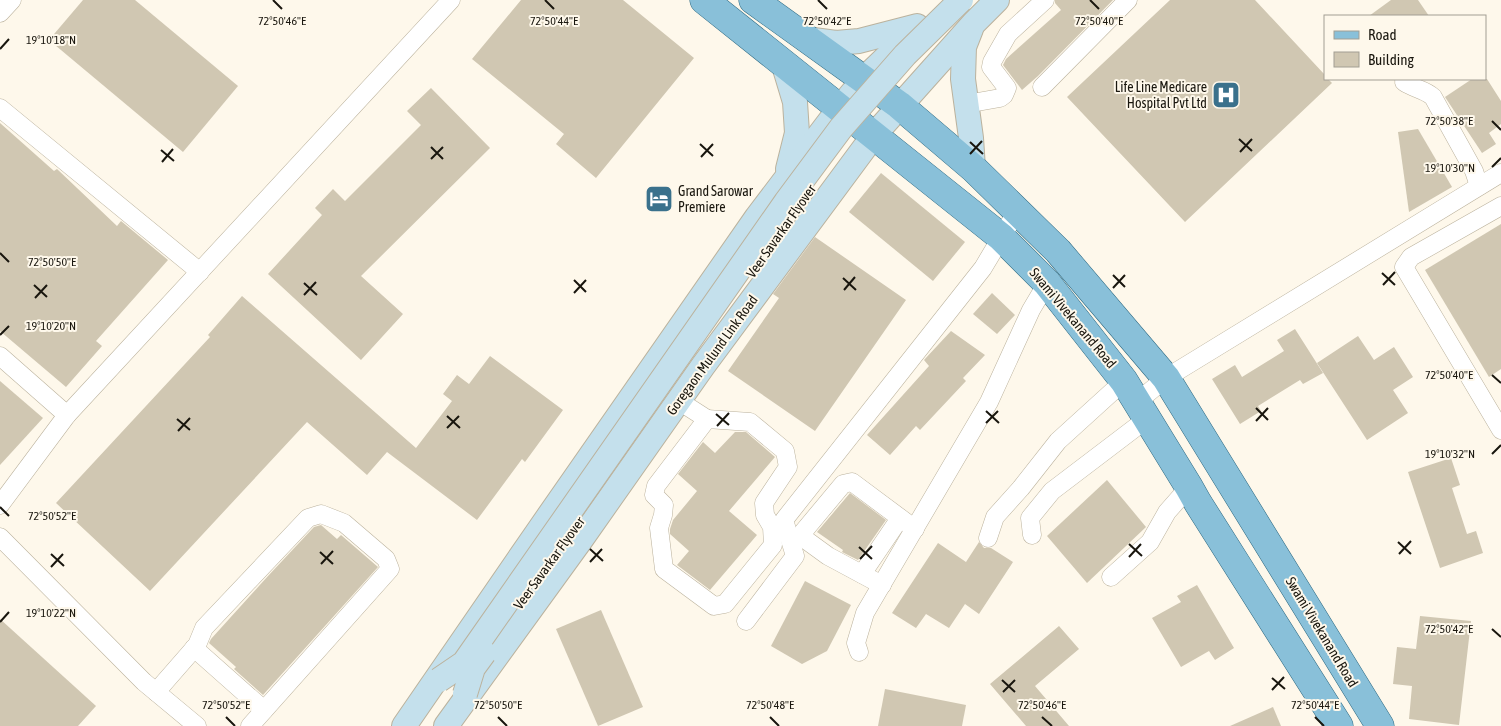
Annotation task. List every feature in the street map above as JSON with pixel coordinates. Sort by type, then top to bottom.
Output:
[{"type":"main road","name":"Swami Vivekanand Road","points":[[704,0],[1002,237],[1047,283],[1136,400],[1198,504],[1339,726]]},
{"type":"main road","name":"Swami Vivekanand Road","points":[[753,0],[899,106],[973,168],[1058,251],[1166,378],[1380,726]]},
{"type":"main road","points":[[758,217],[839,109],[864,79],[946,0]]},
{"type":"main road","name":"Veer Savarkar Flyover","points":[[436,682],[464,663],[781,210],[841,128],[905,55],[961,0]]},
{"type":"main road","name":"Goregaon Mulund Link Road","points":[[446,726],[463,699],[703,366],[874,135],[975,12],[997,0]]},
{"type":"main road","points":[[973,168],[963,79],[964,48],[975,12]]},
{"type":"main road","name":"Veer Savarkar Flyover","points":[[463,699],[473,668],[574,529],[845,140],[900,76],[975,12]]},
{"type":"main road","points":[[806,39],[836,43],[858,41],[920,25]]},
{"type":"main road","points":[[404,726],[787,173],[797,133],[796,102],[783,62]]},
{"type":"street","points":[[0,13],[12,0]]},
{"type":"street","points":[[0,505],[67,416],[451,0]]},
{"type":"street","points":[[966,104],[1000,98],[1004,95],[1006,88],[991,67],[992,62],[1008,34],[1045,0]]},
{"type":"street","points":[[1042,87],[1128,0]]},
{"type":"street","points":[[1404,82],[1411,87],[1426,91],[1433,97],[1474,171],[1480,186]]},
{"type":"street","points":[[0,108],[200,272]]},
{"type":"street","points":[[988,538],[995,517],[1021,488],[1058,441],[1136,400],[1166,378],[1501,173]]},
{"type":"street","points":[[1501,206],[1404,267],[1501,430]]},
{"type":"street","points":[[746,621],[795,556],[784,520],[983,268],[1017,211]]},
{"type":"street","points":[[1398,236],[1417,260]]},
{"type":"street","points":[[859,652],[856,643],[865,613],[989,402],[1031,310],[1047,283]]},
{"type":"street","points":[[0,356],[67,416]]},
{"type":"street","points":[[1032,535],[1030,518],[1136,400]]},
{"type":"street","points":[[679,401],[707,419],[750,422],[784,451],[788,467],[764,503],[765,515],[772,527],[773,546],[725,604],[714,606],[664,569],[659,528],[664,505],[654,494],[656,486],[707,419]]},
{"type":"street","points":[[882,585],[828,556],[806,540],[803,532],[843,484],[852,482],[914,529]]},
{"type":"street","points":[[1111,577],[1150,542],[1163,517],[1189,487]]},
{"type":"street","points":[[156,692],[197,645],[204,628],[308,518],[321,514],[344,523],[386,559],[390,569],[250,726]]},
{"type":"street","points":[[862,574],[900,518]]},
{"type":"street","points":[[0,537],[156,692],[197,726]]},
{"type":"street","points":[[194,648],[264,710]]},
{"type":"building","points":[[83,0],[135,0],[238,86],[183,152],[49,40]]},
{"type":"building","points":[[521,0],[623,0],[694,58],[596,178],[556,144],[564,134],[472,59]]},
{"type":"building","points":[[1055,0],[1113,0],[1022,90],[1003,65],[1006,59],[1061,10],[1055,3]]},
{"type":"building","points":[[1170,0],[1255,0],[1324,74],[1324,80],[1329,80],[1332,83],[1185,222],[1067,97]]},
{"type":"building","points":[[1391,0],[1418,0],[1428,15],[1370,15]]},
{"type":"building","points":[[1487,79],[1501,101],[1501,124],[1489,133],[1496,144],[1482,153],[1445,97],[1470,80]]},
{"type":"building","points":[[431,88],[490,148],[361,276],[403,314],[361,360],[268,274],[322,215],[315,208],[333,189],[345,201],[421,125],[407,111]]},
{"type":"building","points":[[0,123],[54,171],[57,169],[117,226],[121,221],[168,260],[96,341],[102,346],[66,387],[0,331]]},
{"type":"building","points":[[1418,129],[1452,187],[1409,212],[1398,132]]},
{"type":"building","points":[[881,173],[965,242],[933,281],[849,212]]},
{"type":"building","points":[[1501,224],[1501,369],[1489,377],[1425,270]]},
{"type":"building","points":[[815,237],[906,300],[815,431],[728,371],[779,298],[773,294]]},
{"type":"building","points":[[992,293],[1015,315],[997,334],[973,314]]},
{"type":"building","points":[[242,296],[416,448],[452,401],[443,394],[457,375],[469,384],[490,356],[563,410],[525,462],[522,459],[477,520],[387,452],[367,475],[307,422],[150,591],[56,503],[210,337],[208,335]]},
{"type":"building","points":[[1295,329],[1323,373],[1303,384],[1300,380],[1258,406],[1261,411],[1240,424],[1212,379],[1235,365],[1242,377],[1284,351],[1277,340]]},
{"type":"building","points":[[951,331],[985,355],[963,378],[966,381],[920,430],[916,426],[890,455],[867,435],[929,366],[924,360]]},
{"type":"building","points":[[1358,336],[1374,360],[1394,347],[1413,377],[1393,390],[1408,413],[1367,440],[1317,363]]},
{"type":"building","points":[[0,381],[43,418],[0,465]]},
{"type":"building","points":[[735,432],[746,432],[775,457],[729,511],[757,535],[710,590],[677,565],[689,551],[670,534],[670,529],[673,520],[697,491],[678,474],[703,442],[715,453]]},
{"type":"building","points":[[1451,458],[1460,485],[1452,488],[1467,534],[1476,531],[1483,553],[1440,568],[1408,472]]},
{"type":"building","points":[[1107,480],[1146,527],[1087,583],[1047,536]]},
{"type":"building","points":[[850,493],[886,520],[858,560],[842,552],[843,550],[817,532]]},
{"type":"building","points":[[321,525],[337,539],[341,535],[378,567],[263,695],[209,643],[314,527]]},
{"type":"building","points":[[979,542],[984,548],[991,548],[1013,562],[979,614],[965,604],[949,628],[926,614],[916,628],[892,613],[938,543],[966,562]]},
{"type":"building","points":[[805,581],[851,605],[827,651],[802,664],[771,646]]},
{"type":"building","points":[[1197,585],[1234,648],[1215,660],[1209,651],[1181,667],[1152,618],[1181,602],[1177,596]]},
{"type":"building","points":[[601,610],[643,707],[598,726],[556,629]]},
{"type":"building","points":[[1420,616],[1471,621],[1459,725],[1409,719],[1412,686],[1393,684],[1397,647],[1416,649]]},
{"type":"building","points":[[0,619],[96,706],[78,726],[0,726]]},
{"type":"building","points":[[1059,626],[1079,649],[1035,686],[1069,726],[1026,726],[990,684]]},
{"type":"building","points":[[885,689],[966,705],[962,726],[878,726]]},
{"type":"building","points":[[1273,707],[1281,726],[1230,726]]},
{"type":"place","name":"Life Line Medicare Hospital Pvt Ltd","points":[[1226,95]]},
{"type":"place","name":"Grand Sarowar Premiere","points":[[659,199]]}]
